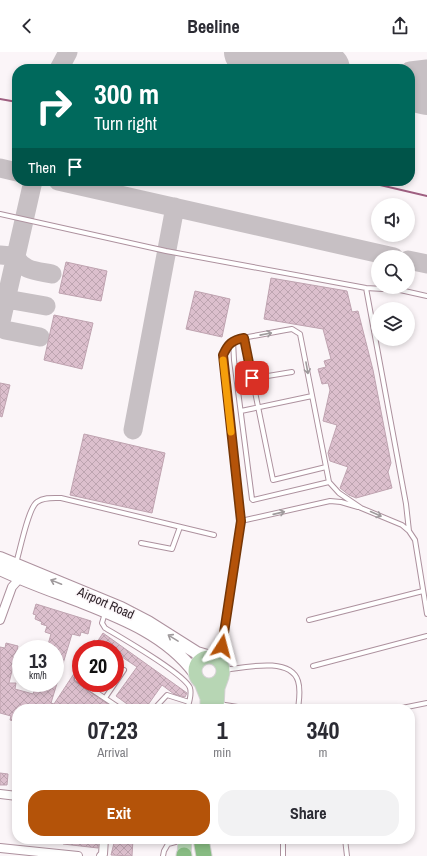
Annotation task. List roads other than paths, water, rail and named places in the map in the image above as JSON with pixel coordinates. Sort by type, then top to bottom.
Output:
[{"type":"highway","points":[[201,844],[203,856]]},
{"type":"main road","name":"Airport Road","points":[[0,558],[121,608],[148,622],[197,653],[207,656]]},
{"type":"main road","name":"Airport Road","points":[[0,570],[105,611],[146,631],[180,655],[198,678],[207,698],[212,704]]},
{"type":"main road","points":[[215,704],[222,670],[212,656],[207,656],[198,661],[196,665],[198,678],[207,685],[216,683],[222,670]]},
{"type":"main road","points":[[184,856],[185,844]]},
{"type":"street","points":[[0,620],[12,587],[20,578]]},
{"type":"street","points":[[0,794],[12,795]]},
{"type":"street","points":[[101,856],[103,844]]},
{"type":"street","points":[[0,848],[78,856]]},
{"type":"lane","points":[[0,214],[166,251],[366,288],[400,290],[427,296]]},
{"type":"lane","points":[[366,288],[406,504],[409,530]]},
{"type":"lane","points":[[298,704],[299,683],[296,676],[290,671],[273,665],[222,670],[241,521],[223,355],[227,346],[233,341],[286,330],[297,331],[300,334],[329,482],[339,493],[361,508]]},
{"type":"lane","points":[[244,338],[272,480],[326,467]]},
{"type":"lane","points":[[233,341],[234,360],[252,499],[329,482]]},
{"type":"lane","points":[[237,381],[292,372]]},
{"type":"lane","points":[[241,411],[312,396]]},
{"type":"lane","points":[[16,565],[30,513],[36,503],[44,498],[66,500],[214,535]]},
{"type":"lane","points":[[241,521],[330,501],[341,502],[361,508],[402,525],[409,530],[415,540],[427,614]]},
{"type":"lane","points":[[141,543],[172,549],[180,527]]},
{"type":"lane","points":[[309,620],[423,591]]},
{"type":"lane","points":[[105,611],[102,623],[103,626],[172,670],[190,687],[189,702],[167,695],[163,697],[158,704]]},
{"type":"lane","points":[[313,666],[427,636]]},
{"type":"lane","points":[[96,692],[114,704]]},
{"type":"lane","points":[[105,698],[109,692]]},
{"type":"lane","points":[[415,705],[427,703]]},
{"type":"lane","points":[[163,856],[168,844]]},
{"type":"lane","points":[[283,844],[283,856]]},
{"type":"lane","points":[[346,844],[347,856]]},
{"type":"waterway","points":[[0,99],[12,101]]},
{"type":"waterway","points":[[384,186],[427,196]]}]
